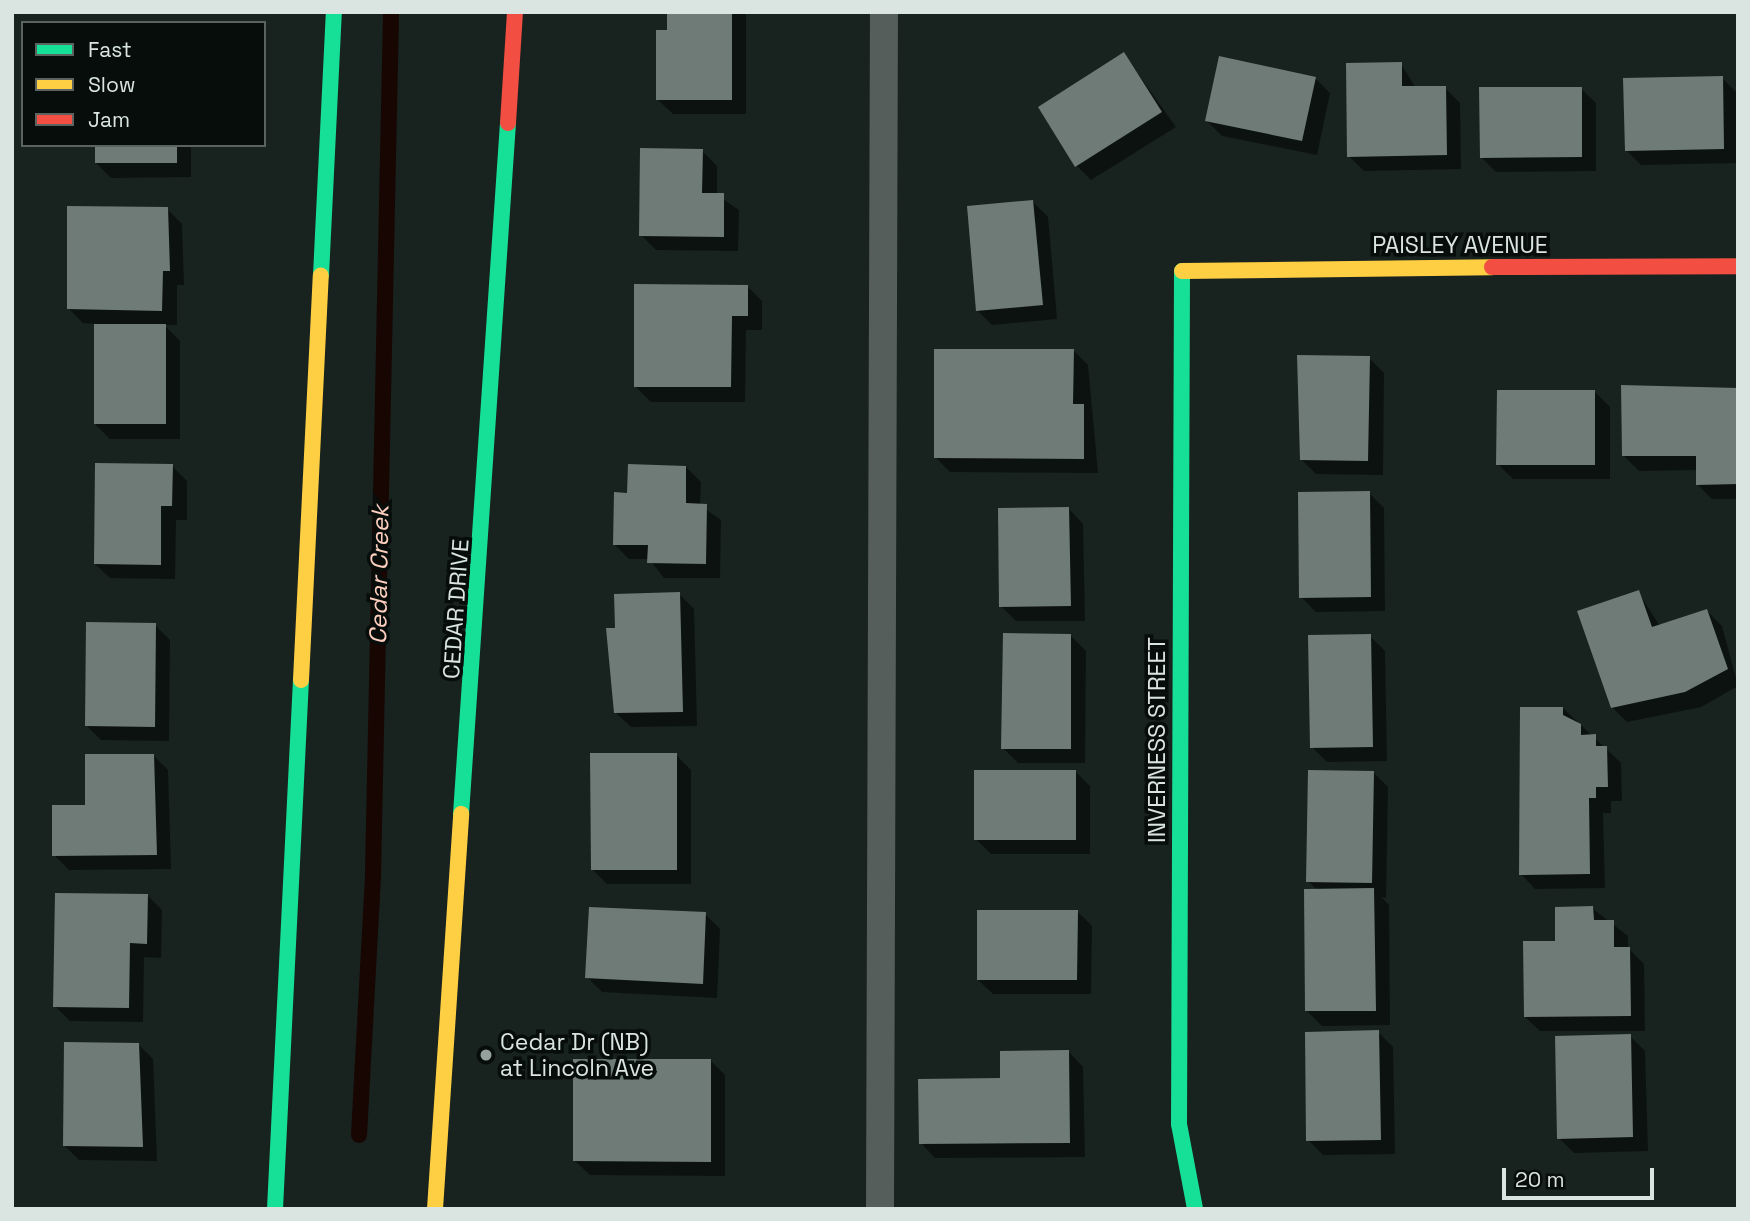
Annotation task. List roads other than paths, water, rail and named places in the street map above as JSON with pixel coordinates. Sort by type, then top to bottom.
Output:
[{"type":"street","points":[[275,1209],[334,12]]},
{"type":"street","name":"CEDAR DRIVE","points":[[435,1209],[515,12]]},
{"type":"street","name":"PAISLEY AVENUE","points":[[1182,269],[1738,266]]},
{"type":"street","name":"INVERNESS STREET","points":[[1182,269],[1179,1124],[1185,1186],[1195,1209]]},
{"type":"lane","points":[[880,1209],[884,12]]},
{"type":"waterway","name":"Cedar Creek","points":[[359,1135],[373,873],[391,14]]},
{"type":"place","name":"Cedar Dr (NB) at Lincoln Ave","points":[[486,1055]]}]
